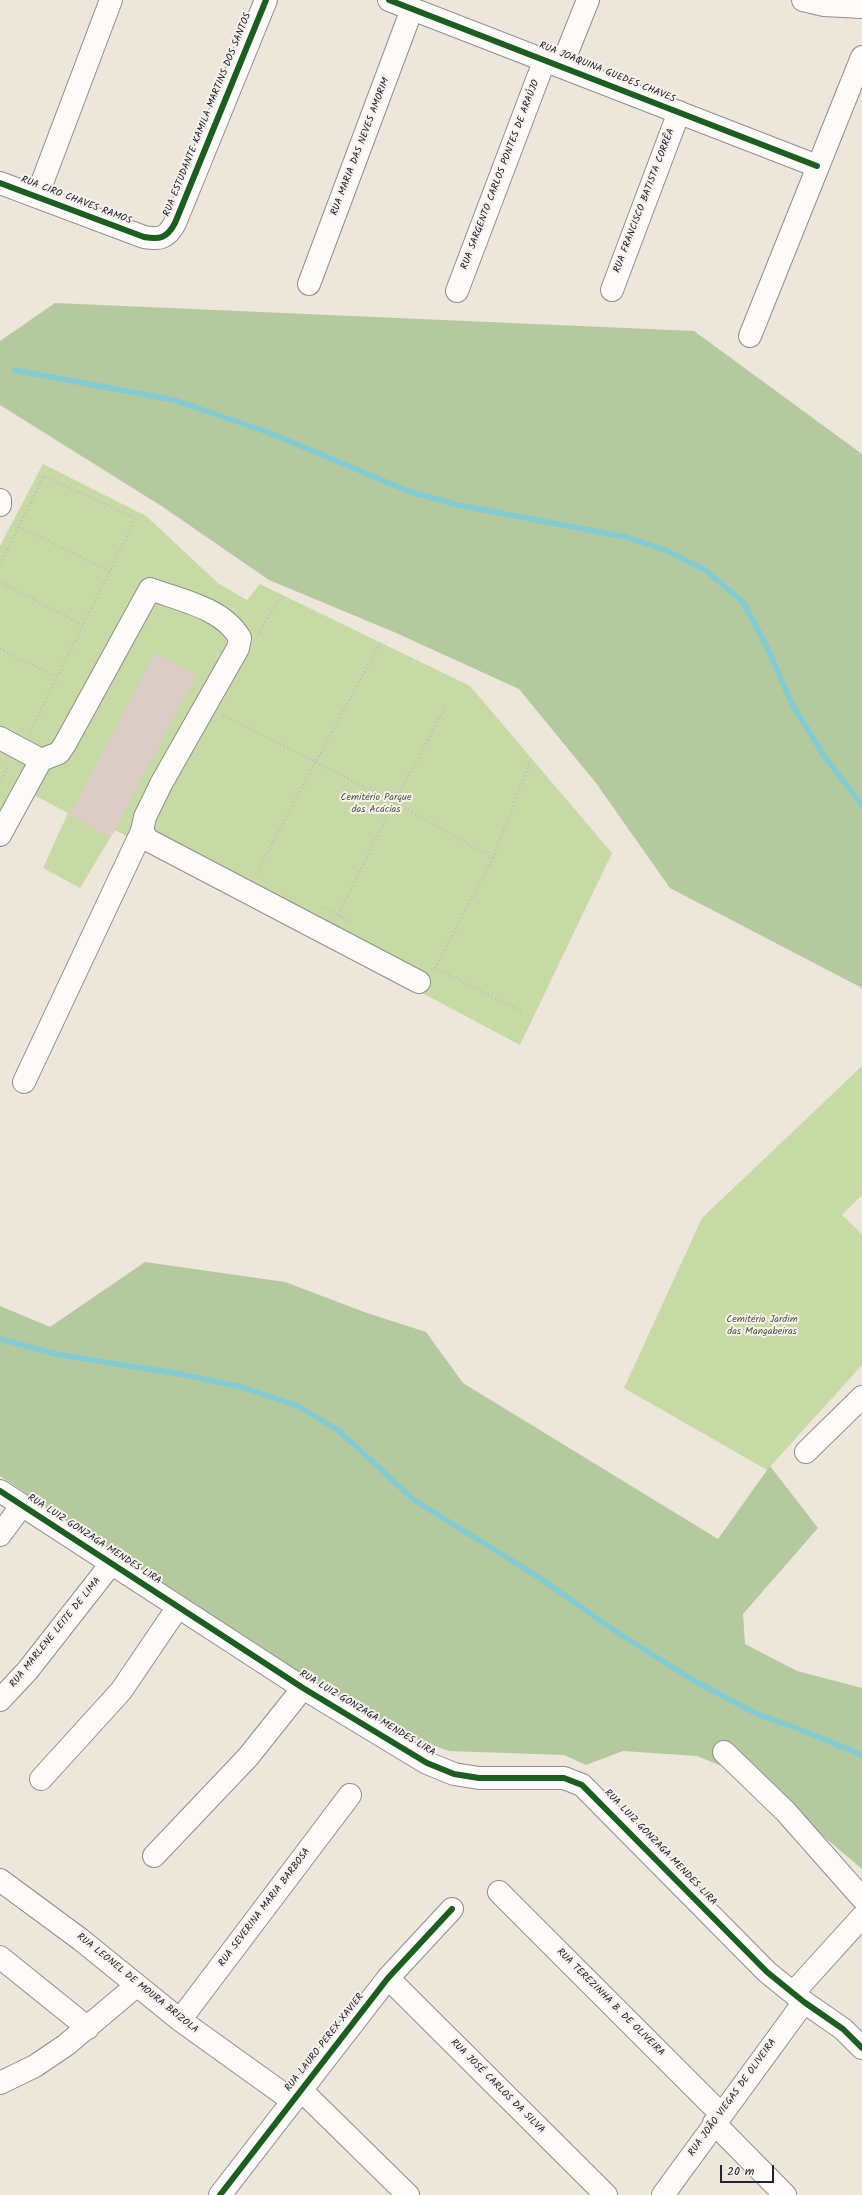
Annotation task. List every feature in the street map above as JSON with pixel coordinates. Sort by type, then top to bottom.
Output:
[{"type":"street","points":[[37,196],[111,0]]},
{"type":"street","name":"RUA ESTUDANTE KAMILA MARTINS DOS SANTOS","points":[[144,237],[156,239],[164,238],[170,232],[175,223],[266,0]]},
{"type":"street","name":"RUA JOAQUINA GUEDES CHAVES","points":[[389,0],[554,62],[817,166]]},
{"type":"street","name":"RUA SARGENTO CARLOS PONTES DE ARAÚJO","points":[[457,291],[554,62],[588,0]]},
{"type":"street","points":[[803,0],[862,7]]},
{"type":"street","name":"RUA MARIA DAS NEVES AMORIM","points":[[310,284],[412,9]]},
{"type":"street","points":[[750,336],[862,57]]},
{"type":"street","name":"RUA FRANCISCO BATISTA CORRÊA","points":[[612,290],[679,112]]},
{"type":"street","name":"RUA CIRO CHAVES RAMOS","points":[[0,183],[144,237]]},
{"type":"street","points":[[0,500],[0,505]]},
{"type":"street","points":[[0,835],[41,760],[58,753],[65,744],[150,589],[207,609],[235,628],[240,638],[238,648],[145,816],[142,831],[24,1082]]},
{"type":"street","points":[[0,738],[41,760]]},
{"type":"street","points":[[142,831],[148,840],[424,973]]},
{"type":"street","points":[[806,1452],[862,1398]]},
{"type":"street","name":"RUA LUIZ GONZAGA MENDES LIRA","points":[[0,1491],[303,1688],[427,1763],[454,1774],[486,1779],[564,1778],[582,1785],[767,1972],[798,1998],[843,2029],[862,2048]]},
{"type":"street","points":[[0,1535],[22,1505]]},
{"type":"street","name":"RUA MARLENE LEITE DE LIMA","points":[[0,1700],[28,1670],[111,1564]]},
{"type":"street","points":[[41,1779],[121,1691],[178,1607]]},
{"type":"street","points":[[154,1856],[248,1757],[303,1688]]},
{"type":"street","points":[[724,1752],[786,1812],[862,1898]]},
{"type":"street","name":"RUA SEVERINA MARIA BARBOSA","points":[[180,2020],[350,1795]]},
{"type":"street","name":"RUA LEONEL DE MOURA BRIZOLA","points":[[0,1880],[80,1938],[136,1986],[180,2020],[297,2095],[408,2195]]},
{"type":"street","name":"RUA TEREZINHA B. DE OLIVEIRA","points":[[499,1892],[718,2118],[785,2195]]},
{"type":"street","name":"RUA LAURO PEREX XAVIER","points":[[220,2195],[388,1978],[452,1909]]},
{"type":"street","name":"RUA JOÃO VIEGAS DE OLIVEIRA","points":[[662,2195],[718,2118],[798,1998],[862,1916]]},
{"type":"street","points":[[0,1957],[88,2028]]},
{"type":"street","name":"RUA JOSÉ CARLOS DA SILVA","points":[[388,1978],[606,2195]]},
{"type":"street","points":[[0,2083],[35,2066],[88,2028],[136,1986]]},
{"type":"path","points":[[0,564],[44,476],[136,518],[30,732],[24,729]]},
{"type":"path","points":[[18,527],[110,571]]},
{"type":"path","points":[[0,582],[82,626]]},
{"type":"path","points":[[256,638],[279,598]]},
{"type":"path","points":[[256,873],[380,644]]},
{"type":"path","points":[[0,649],[57,677]]},
{"type":"path","points":[[338,915],[394,802],[446,706]]},
{"type":"path","points":[[222,715],[316,761],[394,802],[493,858]]},
{"type":"path","points":[[0,783],[9,765],[5,762]]},
{"type":"path","points":[[424,973],[436,968],[493,858],[530,762]]},
{"type":"path","points":[[249,870],[263,877]]},
{"type":"path","points":[[318,904],[359,926]]},
{"type":"path","points":[[436,968],[523,1012]]},
{"type":"green space","points":[[55,303],[694,331],[862,454],[862,988],[670,888],[596,783],[519,689],[394,632],[269,580],[163,507],[0,405],[0,341]]},
{"type":"green space","name":"Cemitério Parque das Acácias","points":[[43,464],[146,516],[219,584],[247,600],[260,584],[470,686],[612,853],[520,1045],[115,830],[80,888],[43,868],[68,813],[24,790],[0,831],[0,546]]},
{"type":"green space","name":"Cemitério Jardim das Mangabeiras","points":[[862,1066],[862,1195],[842,1215],[862,1234],[862,1365],[767,1470],[624,1388],[702,1218]]},
{"type":"green space","points":[[145,1262],[285,1282],[367,1313],[426,1332],[463,1383],[718,1539],[770,1466],[818,1528],[743,1614],[745,1644],[797,1671],[862,1688],[862,1869],[760,1782],[697,1756],[623,1751],[586,1765],[564,1755],[449,1751],[408,1736],[326,1691],[0,1476],[0,1306],[50,1327]]},
{"type":"building","points":[[155,653],[196,675],[111,837],[70,815]]},
{"type":"waterway","points":[[14,370],[174,400],[270,433],[408,491],[458,505],[626,537],[665,550],[705,570],[743,602],[767,647],[792,704],[825,757],[862,805]]},
{"type":"waterway","points":[[0,1339],[60,1355],[180,1374],[242,1387],[296,1405],[338,1430],[414,1500],[540,1578],[621,1635],[693,1680],[757,1714],[799,1729],[862,1755]]},
{"type":"cycle path","points":[[0,183],[144,237],[159,238],[166,235],[175,223],[266,0]]},
{"type":"cycle path","points":[[389,0],[817,166]]},
{"type":"cycle path","points":[[0,1491],[303,1688],[427,1763],[454,1774],[479,1778],[564,1778],[582,1785],[767,1972],[804,2002],[843,2029],[862,2048]]},
{"type":"cycle path","points":[[220,2195],[388,1978],[452,1909]]}]
